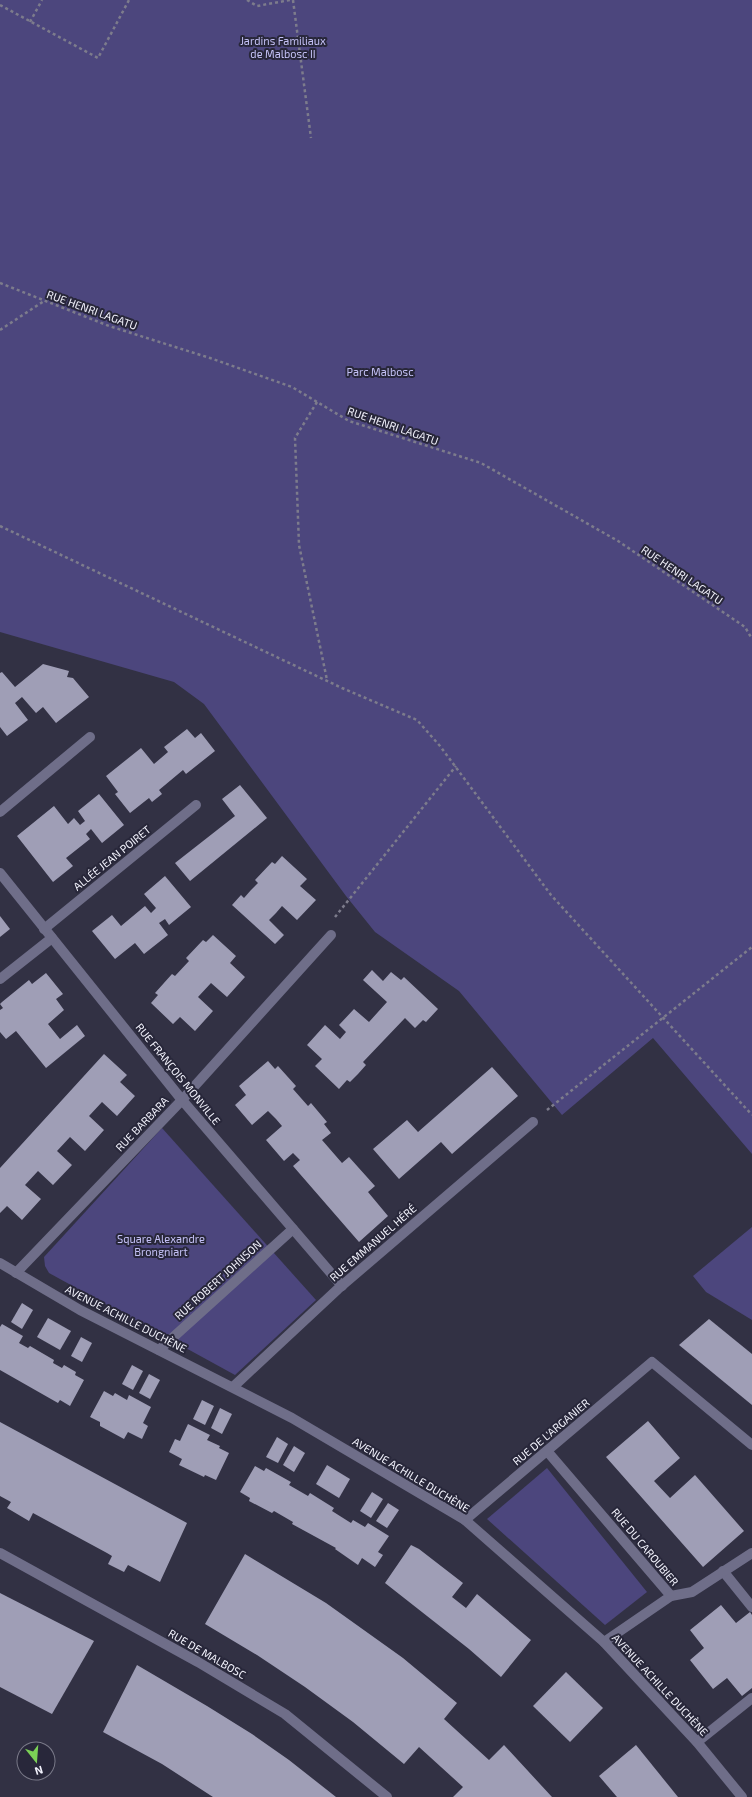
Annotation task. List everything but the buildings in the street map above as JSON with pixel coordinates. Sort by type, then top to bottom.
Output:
[{"type":"street","points":[[0,812],[90,737]]},
{"type":"street","name":"ALLÉE JEAN POIRET","points":[[44,929],[196,805]]},
{"type":"street","name":"RUE FRANÇOIS MONVILLE","points":[[0,873],[182,1100],[342,1286]]},
{"type":"street","name":"RUE BARBARA","points":[[16,1273],[182,1100],[330,934]]},
{"type":"street","points":[[0,979],[52,938]]},
{"type":"street","name":"RUE EMMANUEL HÉRÉ","points":[[233,1387],[342,1286],[533,1122]]},
{"type":"street","name":"RUE ROBERT JOHNSON","points":[[159,1350],[293,1229]]},
{"type":"street","name":"AVENUE ACHILLE DUCHÈNE","points":[[0,1263],[80,1310],[292,1418],[465,1520],[604,1642],[697,1742],[742,1797]]},
{"type":"street","name":"RUE DE L'ARGANIER","points":[[465,1520],[652,1362],[752,1445]]},
{"type":"street","name":"RUE DU CAROUBIER","points":[[547,1451],[671,1596],[604,1642]]},
{"type":"street","name":"RUE DE MALBOSC","points":[[0,1553],[198,1662],[286,1714],[387,1797]]},
{"type":"street","points":[[671,1596],[692,1592],[752,1553]]},
{"type":"street","points":[[724,1571],[752,1607]]},
{"type":"street","points":[[697,1742],[752,1698]]},
{"type":"path","points":[[30,22],[42,0]]},
{"type":"path","points":[[0,5],[98,58],[129,0]]},
{"type":"path","points":[[247,0],[257,6],[290,0]]},
{"type":"path","points":[[293,0],[311,138]]},
{"type":"path","name":"RUE HENRI LAGATU","points":[[0,283],[109,326],[210,358],[292,387],[349,421],[481,463],[618,541],[745,627],[752,639]]},
{"type":"path","points":[[0,330],[44,300]]},
{"type":"path","points":[[317,402],[295,438],[299,545],[327,681]]},
{"type":"path","points":[[0,526],[327,681],[418,720],[456,766],[551,895],[752,1115]]},
{"type":"path","points":[[330,934],[331,922],[456,766]]},
{"type":"path","points":[[533,1122],[662,1017],[752,947]]},
{"type":"green space","name":"Parc Malbosc","points":[[0,0],[752,0],[752,1154],[653,1038],[562,1115],[459,991],[375,932],[346,896],[204,704],[174,682],[0,632]]},
{"type":"green space","name":"Square Alexandre Brongniart","points":[[162,1128],[316,1300],[235,1375],[49,1273],[45,1266],[44,1257]]},
{"type":"green space","points":[[752,1227],[752,1320],[706,1292],[693,1276]]},
{"type":"green space","points":[[547,1468],[647,1592],[605,1625],[487,1519]]},
{"type":"park label","name":"Jardins Familiaux de Malbosc II","points":[[283,47]]}]
